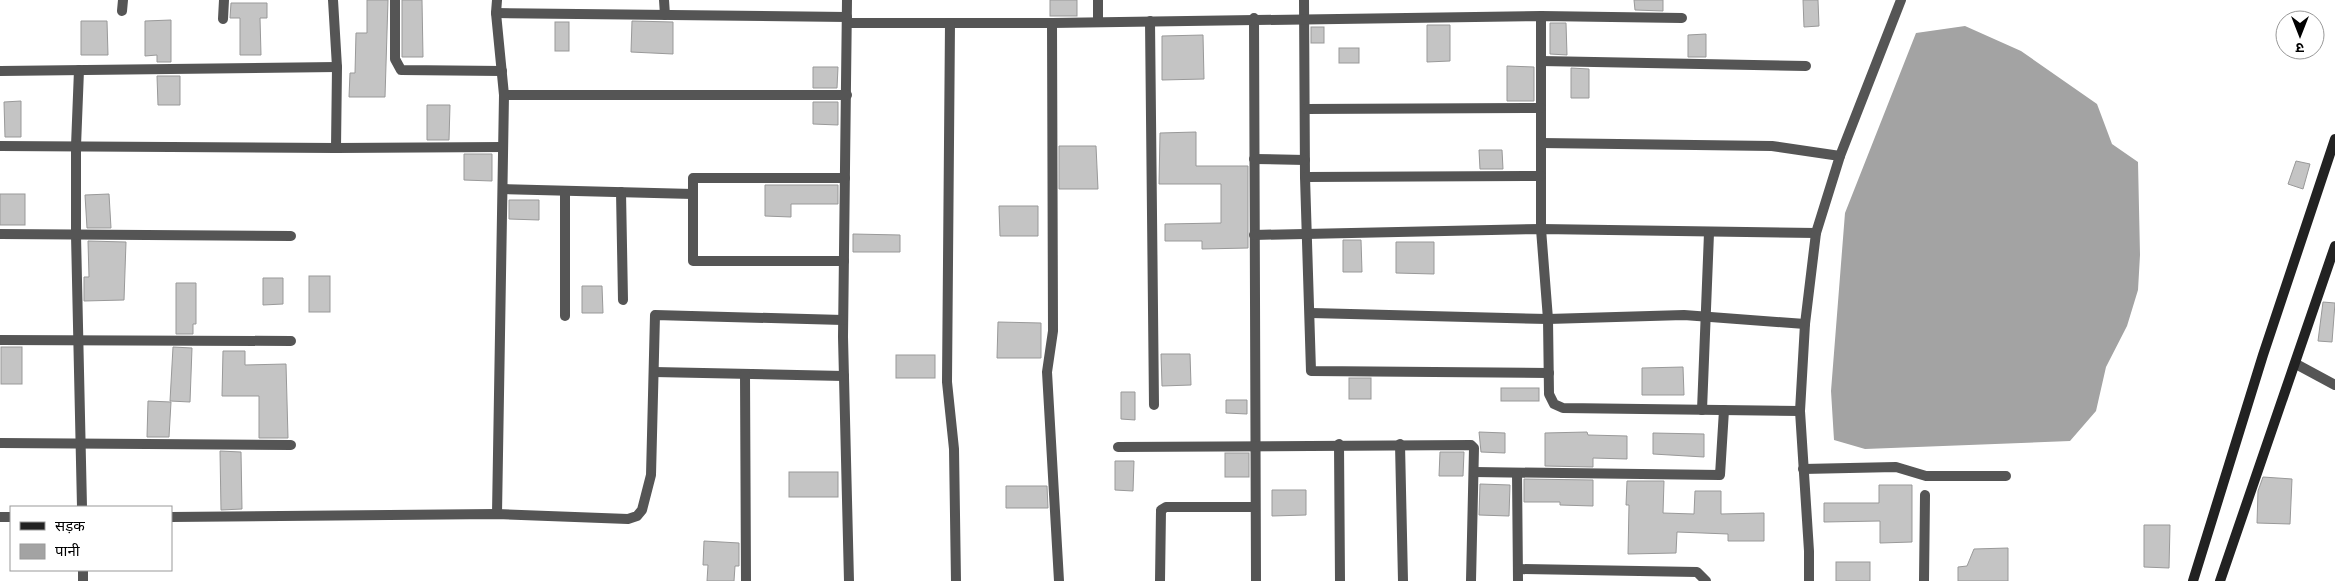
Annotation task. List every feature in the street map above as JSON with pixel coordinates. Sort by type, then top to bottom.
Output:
[{"type":"street","points":[[122,11],[123,0]]},
{"type":"street","points":[[223,19],[224,0]]},
{"type":"street","points":[[333,0],[337,67],[336,148]]},
{"type":"street","points":[[396,0],[395,60],[402,70],[502,72]]},
{"type":"street","points":[[497,0],[496,14],[504,95],[497,514]]},
{"type":"street","points":[[664,0],[665,15]]},
{"type":"street","points":[[847,0],[843,320],[848,581]]},
{"type":"street","points":[[1098,0],[1098,22]]},
{"type":"street","points":[[1304,0],[1305,177],[1311,313],[1311,371],[1549,373]]},
{"type":"street","points":[[1809,581],[1809,552],[1802,469],[1800,412],[1805,324],[1816,233],[1840,156],[1901,0]]},
{"type":"street","points":[[496,14],[665,15],[950,23],[1541,16],[1682,18]]},
{"type":"street","points":[[1541,16],[1541,229],[1548,319],[1550,394],[1554,404],[1563,408],[1800,412]]},
{"type":"street","points":[[1254,18],[1256,446],[1254,507],[1256,581]]},
{"type":"street","points":[[1150,21],[1154,405]]},
{"type":"street","points":[[950,23],[947,382],[954,449],[956,581]]},
{"type":"street","points":[[1052,23],[1053,331],[1047,372],[1059,581]]},
{"type":"street","points":[[1541,61],[1806,66]]},
{"type":"street","points":[[0,70],[337,67]]},
{"type":"street","points":[[79,70],[76,146],[76,236],[82,506]]},
{"type":"street","points":[[504,95],[847,96]]},
{"type":"street","points":[[1305,108],[1541,108]]},
{"type":"street","points":[[2192,581],[2263,355],[2335,139]]},
{"type":"street","points":[[1541,143],[1772,146],[1840,156]]},
{"type":"street","points":[[0,146],[503,147]]},
{"type":"street","points":[[1254,159],[1305,160]]},
{"type":"street","points":[[1305,177],[1541,176]]},
{"type":"street","points":[[844,261],[693,261],[693,178],[845,178]]},
{"type":"street","points":[[503,190],[693,194]]},
{"type":"street","points":[[565,191],[565,316]]},
{"type":"street","points":[[622,192],[624,300]]},
{"type":"street","points":[[1254,235],[1541,229],[1709,233],[1816,233]]},
{"type":"street","points":[[1702,410],[1709,233]]},
{"type":"street","points":[[0,234],[291,236]]},
{"type":"street","points":[[2220,581],[2335,246]]},
{"type":"street","points":[[1311,313],[1548,319],[1706,316],[1805,324]]},
{"type":"street","points":[[172,517],[497,514],[628,519],[637,516],[642,510],[651,475],[655,315],[843,320]]},
{"type":"street","points":[[0,340],[291,341]]},
{"type":"street","points":[[2296,364],[2335,385]]},
{"type":"street","points":[[654,372],[844,376]]},
{"type":"street","points":[[745,374],[746,581]]},
{"type":"street","points":[[1474,472],[1720,475],[1722,471],[1724,410]]},
{"type":"street","points":[[0,443],[291,445]]},
{"type":"street","points":[[1339,444],[1340,581]]},
{"type":"street","points":[[1118,447],[1339,444],[1471,445],[1474,448],[1471,581]]},
{"type":"street","points":[[1400,444],[1403,581]]},
{"type":"street","points":[[1802,469],[1896,467],[1926,476],[2006,476]]},
{"type":"street","points":[[1517,473],[1518,581]]},
{"type":"street","points":[[1924,581],[1925,495]]},
{"type":"street","points":[[1160,581],[1161,510],[1166,507],[1254,507]]},
{"type":"street","points":[[1518,569],[1611,576],[1697,572],[1706,581]]},
{"type":"water","points":[[1965,26],[2021,51],[2097,104],[2112,144],[2138,162],[2140,255],[2138,290],[2127,326],[2106,367],[2096,411],[2070,441],[1865,449],[1834,440],[1831,391],[1845,213],[1916,33]]},
{"type":"building","points":[[367,0],[388,0],[385,97],[349,97],[350,73],[355,73],[356,33],[367,33]]},
{"type":"building","points":[[402,0],[422,0],[423,57],[402,57]]},
{"type":"building","points":[[1050,0],[1077,0],[1077,16],[1050,16]]},
{"type":"building","points":[[1634,0],[1663,0],[1663,11],[1635,10]]},
{"type":"building","points":[[1803,0],[1818,0],[1819,26],[1804,27]]},
{"type":"building","points":[[231,3],[267,3],[267,18],[260,18],[261,55],[240,55],[240,18],[230,18]]},
{"type":"building","points":[[171,20],[171,62],[157,62],[157,55],[145,56],[145,21]]},
{"type":"building","points":[[81,21],[107,21],[108,55],[81,55]]},
{"type":"building","points":[[632,21],[673,22],[673,54],[631,52]]},
{"type":"building","points":[[555,22],[569,22],[569,51],[555,51]]},
{"type":"building","points":[[1550,23],[1566,23],[1567,55],[1550,54]]},
{"type":"building","points":[[1427,25],[1450,25],[1450,61],[1427,62]]},
{"type":"building","points":[[1311,27],[1324,27],[1324,43],[1311,43]]},
{"type":"building","points":[[1706,34],[1706,57],[1688,57],[1688,35]]},
{"type":"building","points":[[1203,35],[1204,79],[1162,80],[1162,36]]},
{"type":"building","points":[[1339,48],[1359,48],[1359,63],[1339,63]]},
{"type":"building","points":[[1507,66],[1534,67],[1534,101],[1507,101]]},
{"type":"building","points":[[813,67],[838,67],[837,88],[813,88]]},
{"type":"building","points":[[1571,68],[1589,69],[1589,98],[1571,98]]},
{"type":"building","points":[[157,76],[180,76],[180,105],[158,105]]},
{"type":"building","points":[[21,101],[21,137],[5,137],[4,102]]},
{"type":"building","points":[[813,102],[838,102],[838,125],[813,124]]},
{"type":"building","points":[[427,105],[450,105],[449,140],[427,140]]},
{"type":"building","points":[[1196,132],[1196,166],[1248,166],[1248,248],[1202,249],[1202,241],[1165,241],[1165,224],[1221,223],[1221,184],[1159,184],[1160,133]]},
{"type":"building","points":[[1059,146],[1096,146],[1098,189],[1059,189]]},
{"type":"building","points":[[1479,150],[1502,150],[1503,169],[1480,169]]},
{"type":"building","points":[[464,154],[492,154],[492,181],[464,180]]},
{"type":"building","points":[[2296,161],[2310,164],[2303,189],[2288,184]]},
{"type":"building","points":[[765,185],[838,185],[838,204],[791,204],[791,217],[765,216]]},
{"type":"building","points":[[0,194],[25,194],[25,225],[0,225]]},
{"type":"building","points":[[109,194],[111,228],[87,228],[85,195]]},
{"type":"building","points":[[509,200],[539,200],[539,220],[509,219]]},
{"type":"building","points":[[999,206],[1038,206],[1038,236],[1000,236]]},
{"type":"building","points":[[853,234],[900,235],[900,252],[853,252]]},
{"type":"building","points":[[1343,240],[1361,240],[1362,272],[1343,272]]},
{"type":"building","points":[[88,241],[126,242],[124,300],[84,301],[84,277],[89,277]]},
{"type":"building","points":[[1396,242],[1434,242],[1434,274],[1396,273]]},
{"type":"building","points":[[309,276],[330,276],[330,312],[309,312]]},
{"type":"building","points":[[263,278],[283,278],[283,304],[263,305]]},
{"type":"building","points":[[176,283],[196,283],[196,324],[193,324],[193,334],[176,334]]},
{"type":"building","points":[[582,286],[602,286],[603,313],[582,313]]},
{"type":"building","points":[[2323,302],[2335,303],[2332,342],[2318,341]]},
{"type":"building","points":[[998,322],[1041,323],[1041,358],[997,358]]},
{"type":"building","points":[[1,347],[22,347],[22,384],[1,384]]},
{"type":"building","points":[[173,347],[192,348],[190,402],[170,401]]},
{"type":"building","points":[[223,351],[245,351],[245,365],[286,364],[288,438],[259,438],[259,396],[222,396]]},
{"type":"building","points":[[1161,354],[1190,354],[1191,385],[1162,386]]},
{"type":"building","points":[[896,355],[935,355],[935,378],[896,378]]},
{"type":"building","points":[[1683,367],[1684,395],[1642,395],[1642,368]]},
{"type":"building","points":[[1349,378],[1371,378],[1371,399],[1349,399]]},
{"type":"building","points":[[1501,388],[1539,388],[1539,401],[1501,401]]},
{"type":"building","points":[[1121,392],[1135,392],[1135,420],[1121,419]]},
{"type":"building","points":[[1226,400],[1247,400],[1247,414],[1226,413]]},
{"type":"building","points":[[148,401],[171,402],[169,437],[147,437]]},
{"type":"building","points":[[1479,432],[1505,433],[1505,453],[1481,452]]},
{"type":"building","points":[[1587,432],[1588,435],[1627,436],[1627,459],[1593,458],[1593,467],[1545,466],[1545,433]]},
{"type":"building","points":[[1653,433],[1704,434],[1704,457],[1653,454]]},
{"type":"building","points":[[220,451],[241,452],[242,509],[221,510]]},
{"type":"building","points":[[1440,452],[1464,452],[1463,476],[1439,476]]},
{"type":"building","points":[[1225,453],[1249,453],[1249,477],[1225,477]]},
{"type":"building","points":[[1115,461],[1134,461],[1133,491],[1115,490]]},
{"type":"building","points":[[789,472],[838,472],[838,497],[789,497]]},
{"type":"building","points":[[2263,477],[2292,479],[2290,524],[2257,523],[2258,491]]},
{"type":"building","points":[[1524,479],[1593,480],[1593,506],[1560,505],[1560,502],[1524,502]]},
{"type":"building","points":[[1627,481],[1664,481],[1663,513],[1694,514],[1695,491],[1721,491],[1721,514],[1764,513],[1764,541],[1728,541],[1728,534],[1677,532],[1676,553],[1628,554],[1629,505],[1626,505]]},
{"type":"building","points":[[1480,484],[1510,485],[1509,516],[1479,515]]},
{"type":"building","points":[[1879,485],[1912,485],[1912,542],[1880,543],[1880,521],[1824,522],[1824,503],[1879,503]]},
{"type":"building","points":[[1006,486],[1047,486],[1048,508],[1006,508]]},
{"type":"building","points":[[1272,490],[1306,490],[1306,515],[1272,516]]},
{"type":"building","points":[[2144,525],[2170,525],[2169,568],[2144,567]]},
{"type":"building","points":[[704,541],[739,543],[739,566],[735,566],[734,581],[707,581],[708,565],[703,565]]},
{"type":"building","points":[[2008,548],[2008,581],[1958,581],[1958,567],[1967,566],[1974,549]]},
{"type":"building","points":[[1836,562],[1870,562],[1870,581],[1836,581]]}]
